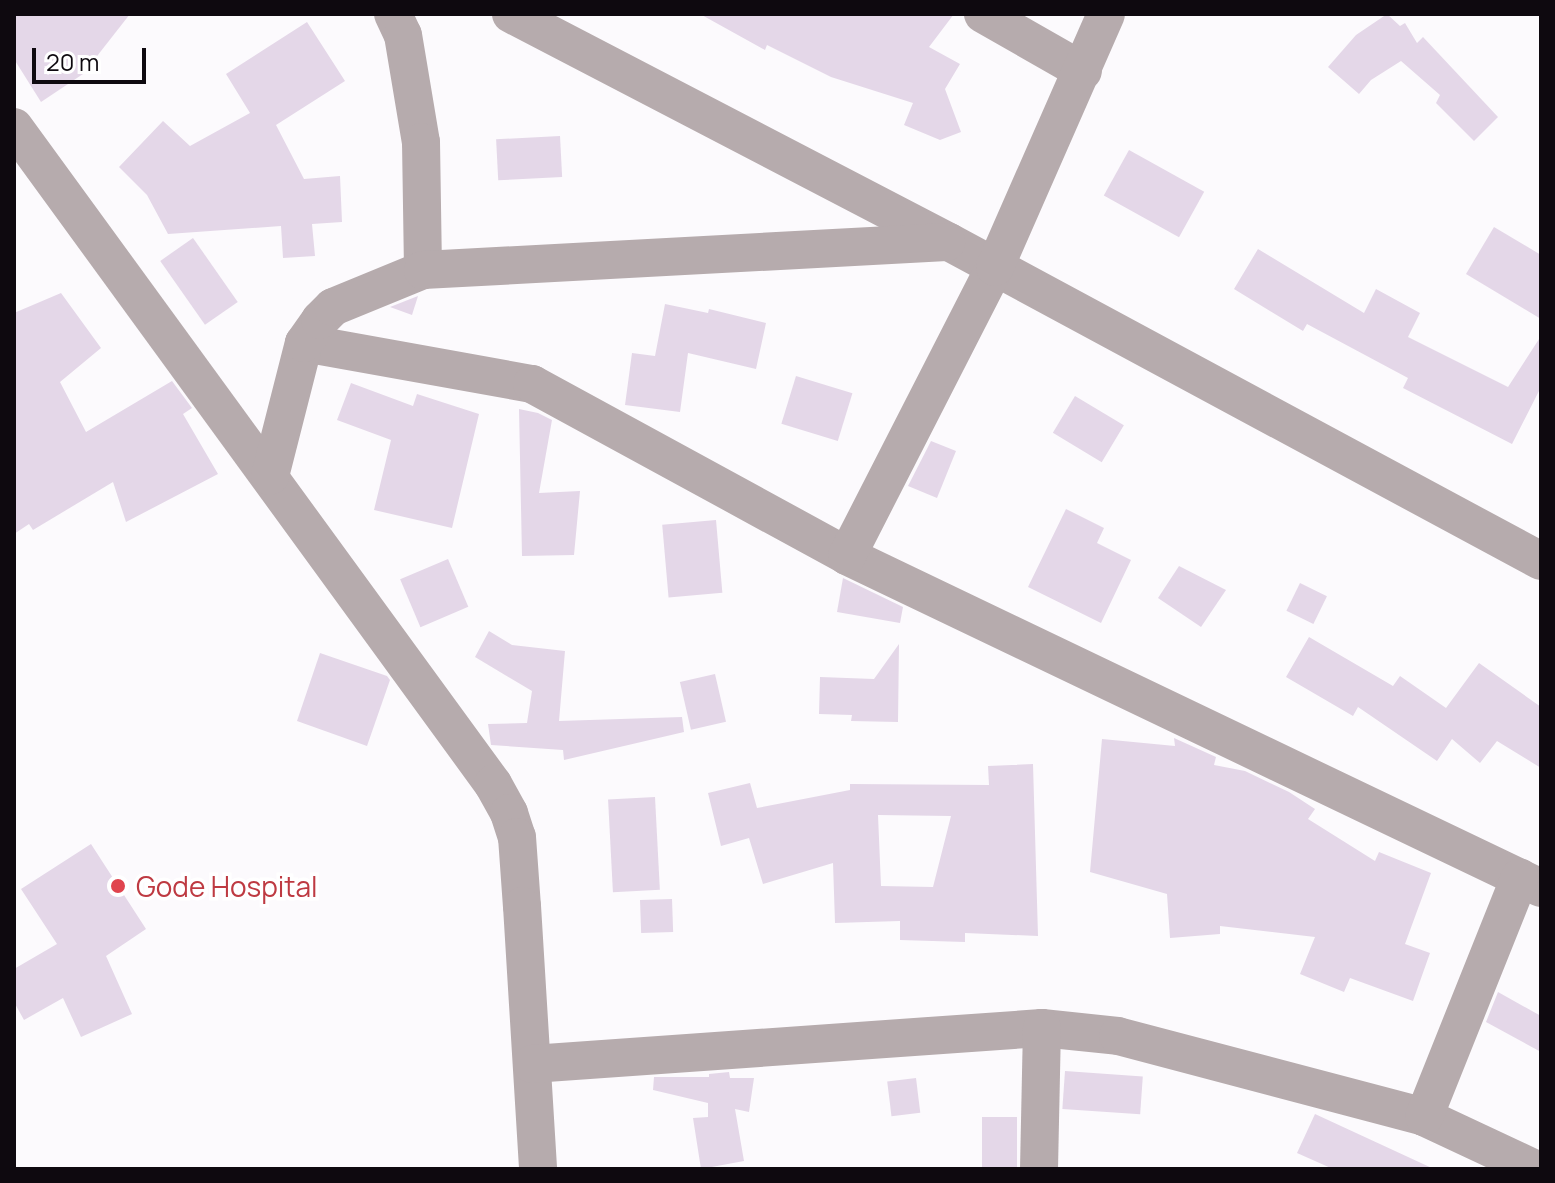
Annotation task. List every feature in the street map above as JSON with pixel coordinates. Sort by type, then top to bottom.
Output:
[{"type":"street","points":[[393,14],[403,35],[421,142],[423,270]]},
{"type":"street","points":[[511,14],[550,23],[1541,561]]},
{"type":"street","points":[[983,14],[1083,71]]},
{"type":"street","points":[[847,556],[995,267],[1106,14]]},
{"type":"street","points":[[14,127],[493,784],[509,813],[517,837],[538,1169]]},
{"type":"street","points":[[270,476],[304,343],[333,307],[423,270],[949,242]]},
{"type":"street","points":[[304,343],[532,384],[847,556],[1531,883],[1424,1117]]},
{"type":"street","points":[[532,1064],[1042,1028],[1118,1036],[1424,1117],[1535,1169]]},
{"type":"street","points":[[1039,1169],[1042,1028]]},
{"type":"building","points":[[14,14],[130,14],[83,74],[41,102],[14,59]]},
{"type":"building","points":[[700,14],[954,14],[929,47],[960,64],[945,89],[961,132],[940,140],[904,125],[913,103],[831,77],[767,45],[765,50]]},
{"type":"building","points":[[1387,14],[1400,26],[1405,23],[1417,43],[1423,37],[1498,117],[1474,141],[1436,103],[1440,95],[1401,61],[1371,80],[1359,94],[1328,67],[1356,35]]},
{"type":"building","points":[[307,22],[345,81],[276,125],[304,179],[340,176],[342,222],[312,224],[315,256],[283,258],[281,226],[168,234],[147,195],[119,167],[163,121],[190,146],[250,113],[226,74]]},
{"type":"building","points":[[560,136],[562,177],[498,180],[496,139]]},
{"type":"building","points":[[1129,150],[1204,192],[1179,237],[1104,195]]},
{"type":"building","points":[[1494,227],[1541,255],[1541,319],[1466,274]]},
{"type":"building","points":[[193,238],[238,302],[205,325],[160,261]]},
{"type":"building","points":[[1258,249],[1364,313],[1376,289],[1420,313],[1408,337],[1508,387],[1541,336],[1541,387],[1512,444],[1403,388],[1408,378],[1307,324],[1303,331],[1234,289]]},
{"type":"building","points":[[61,293],[101,348],[60,382],[86,432],[172,381],[192,408],[183,414],[218,474],[126,522],[113,482],[33,530],[29,524],[14,534],[14,313]]},
{"type":"building","points":[[418,296],[412,315],[390,307]]},
{"type":"building","points":[[665,304],[708,313],[709,309],[766,323],[756,369],[688,353],[680,412],[625,405],[632,353],[655,356]]},
{"type":"building","points":[[796,376],[852,393],[838,441],[781,424]]},
{"type":"building","points":[[351,383],[413,406],[417,394],[479,414],[452,528],[374,510],[391,440],[337,420]]},
{"type":"building","points":[[1075,396],[1124,425],[1102,462],[1053,433]]},
{"type":"building","points":[[519,409],[552,420],[539,493],[580,491],[574,555],[522,556]]},
{"type":"building","points":[[931,441],[956,451],[937,498],[908,486]]},
{"type":"building","points":[[1066,509],[1104,528],[1097,543],[1131,560],[1101,623],[1028,587]]},
{"type":"building","points":[[716,520],[722,593],[669,597],[662,525]]},
{"type":"building","points":[[448,559],[468,607],[420,627],[400,579]]},
{"type":"building","points":[[1179,566],[1226,590],[1201,627],[1158,598]]},
{"type":"building","points":[[843,578],[903,607],[900,623],[837,612]]},
{"type":"building","points":[[1300,583],[1327,596],[1313,624],[1286,611]]},
{"type":"building","points":[[489,631],[512,645],[565,651],[559,721],[682,717],[684,732],[564,760],[563,750],[491,745],[488,724],[527,723],[532,691],[475,657]]},
{"type":"building","points":[[1309,637],[1393,686],[1400,676],[1446,708],[1479,663],[1541,707],[1541,768],[1497,741],[1480,763],[1452,739],[1437,761],[1358,707],[1353,716],[1286,677]]},
{"type":"building","points":[[899,644],[898,722],[851,721],[852,715],[819,714],[820,677],[874,679]]},
{"type":"building","points":[[320,653],[387,676],[390,680],[367,746],[297,721]]},
{"type":"building","points":[[715,674],[726,722],[691,730],[680,682]]},
{"type":"building","points":[[1174,738],[1216,757],[1214,765],[1245,771],[1289,792],[1315,809],[1308,819],[1375,861],[1379,852],[1431,873],[1405,944],[1430,953],[1413,1001],[1350,978],[1344,992],[1300,974],[1315,937],[1220,926],[1220,934],[1170,938],[1167,894],[1090,872],[1102,739],[1175,746]]},
{"type":"building","points":[[1033,764],[1038,936],[965,933],[965,942],[900,940],[900,921],[835,923],[833,863],[763,884],[749,838],[721,846],[708,793],[750,783],[757,808],[850,790],[850,784],[989,785],[988,766]],"holes":[[[878,815],[951,816],[933,887],[881,886]]]},
{"type":"building","points":[[655,797],[660,890],[613,892],[608,799]]},
{"type":"building","points":[[91,844],[146,929],[106,956],[132,1014],[81,1037],[63,998],[24,1020],[14,1002],[14,969],[57,944],[21,889]]},
{"type":"building","points":[[672,899],[673,932],[641,933],[640,900]]},
{"type":"building","points":[[1498,992],[1541,1016],[1541,1052],[1486,1022]]},
{"type":"building","points":[[1065,1071],[1143,1076],[1140,1114],[1062,1109]]},
{"type":"building","points":[[729,1072],[730,1078],[754,1078],[749,1112],[735,1109],[744,1161],[701,1169],[693,1118],[708,1117],[708,1103],[653,1090],[654,1077],[709,1077],[709,1074]]},
{"type":"building","points":[[916,1078],[920,1113],[891,1116],[887,1082]]},
{"type":"building","points":[[1315,1114],[1434,1169],[1333,1169],[1297,1153]]},
{"type":"building","points":[[982,1117],[1017,1117],[1017,1169],[982,1169]]},
{"type":"place","name":"Gode Hospital","points":[[118,886]]}]
